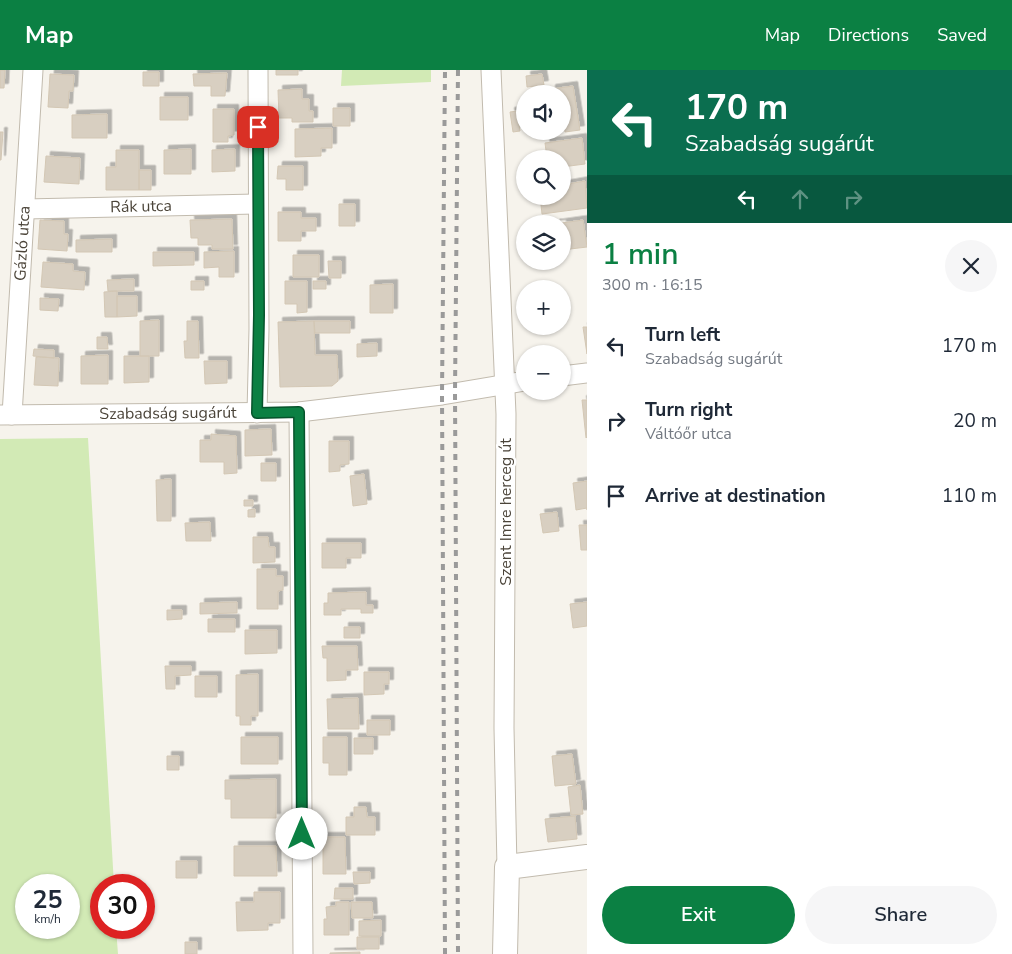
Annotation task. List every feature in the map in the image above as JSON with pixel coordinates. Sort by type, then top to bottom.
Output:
[{"type":"street","name":"Gázló utca","points":[[6,415],[25,209],[32,70]]},
{"type":"street","points":[[257,413],[258,70]]},
{"type":"street","name":"Szent Imre herceg út","points":[[491,70],[506,384],[504,728],[507,867],[505,954]]},
{"type":"street","name":"Rák utca","points":[[25,209],[258,204]]},
{"type":"street","points":[[571,375],[587,373]]},
{"type":"street","name":"Szabadság sugárút","points":[[6,415],[299,412],[455,393],[516,382]]},
{"type":"street","points":[[299,412],[303,954]]},
{"type":"street","points":[[507,867],[587,857]]},
{"type":"green space","points":[[342,70],[431,70],[431,82],[341,86]]},
{"type":"green space","points":[[88,438],[113,874],[90,874],[90,939],[117,939],[118,954],[0,954],[0,439]]},
{"type":"building","points":[[0,70],[5,70],[4,88],[0,88]]},
{"type":"building","points":[[276,70],[298,70],[298,75],[276,75]]},
{"type":"building","points":[[143,72],[159,72],[159,86],[143,86]]},
{"type":"building","points":[[227,73],[225,96],[211,96],[211,86],[194,86],[193,74]]},
{"type":"building","points":[[50,74],[74,75],[73,91],[69,91],[68,108],[48,107]]},
{"type":"building","points":[[542,74],[544,85],[527,85],[526,76]]},
{"type":"building","points":[[571,86],[573,86],[580,130],[571,131]]},
{"type":"building","points":[[302,89],[302,99],[309,99],[309,111],[313,111],[313,122],[292,122],[292,118],[279,118],[278,90]]},
{"type":"building","points":[[160,97],[188,97],[188,120],[160,120]]},
{"type":"building","points":[[333,108],[350,108],[350,126],[333,126]]},
{"type":"building","points":[[213,109],[234,109],[234,135],[228,136],[228,142],[213,142]]},
{"type":"building","points":[[516,111],[516,132],[513,132],[510,112]]},
{"type":"building","points":[[107,114],[107,138],[72,138],[72,115]]},
{"type":"building","points":[[332,128],[332,148],[321,148],[321,156],[295,157],[295,129]]},
{"type":"building","points":[[0,132],[3,132],[1,160],[0,160]]},
{"type":"building","points":[[582,138],[585,164],[571,166],[571,150],[546,150],[545,143]]},
{"type":"building","points":[[191,149],[191,174],[164,174],[164,150]]},
{"type":"building","points":[[235,149],[235,171],[212,172],[212,150]]},
{"type":"building","points":[[116,150],[139,150],[139,190],[106,190],[106,167],[116,167]]},
{"type":"building","points":[[46,156],[80,158],[79,184],[44,182]]},
{"type":"building","points":[[278,166],[303,166],[303,190],[286,190],[286,179],[277,179]]},
{"type":"building","points":[[139,170],[151,170],[151,190],[139,190]]},
{"type":"building","points":[[585,181],[587,208],[542,214],[541,205],[571,205],[571,183]]},
{"type":"building","points":[[339,204],[355,204],[355,226],[339,226]]},
{"type":"building","points":[[278,212],[301,212],[301,218],[316,218],[316,231],[301,231],[301,241],[278,241]]},
{"type":"building","points":[[232,219],[233,249],[212,249],[212,245],[198,245],[198,238],[191,238],[190,220]]},
{"type":"building","points":[[40,220],[64,221],[64,234],[68,234],[67,251],[38,249]]},
{"type":"building","points":[[583,220],[587,247],[571,249],[571,222]]},
{"type":"building","points":[[112,239],[112,252],[76,252],[76,240]]},
{"type":"building","points":[[234,251],[234,277],[219,277],[219,267],[204,268],[204,252]]},
{"type":"building","points":[[153,252],[194,252],[194,265],[153,266]]},
{"type":"building","points":[[293,255],[319,255],[319,277],[293,277]]},
{"type":"building","points":[[328,261],[341,261],[341,278],[329,278]]},
{"type":"building","points":[[43,262],[73,264],[73,271],[85,272],[84,290],[41,287]]},
{"type":"building","points":[[134,279],[134,291],[108,291],[107,280]]},
{"type":"building","points":[[191,281],[204,281],[204,290],[191,290]]},
{"type":"building","points":[[285,281],[307,281],[307,312],[297,313],[297,304],[285,304]]},
{"type":"building","points":[[313,281],[326,281],[326,289],[313,289]]},
{"type":"building","points":[[393,284],[393,313],[370,313],[370,285]]},
{"type":"building","points":[[117,291],[117,317],[105,317],[104,292]]},
{"type":"building","points":[[117,296],[137,296],[137,316],[117,317]]},
{"type":"building","points":[[40,298],[59,299],[58,311],[40,310]]},
{"type":"building","points":[[159,320],[159,356],[140,356],[140,321]]},
{"type":"building","points":[[187,321],[198,321],[199,358],[185,358],[184,341],[187,341]]},
{"type":"building","points":[[314,321],[350,321],[350,333],[315,333]]},
{"type":"building","points":[[314,321],[315,355],[337,355],[338,381],[332,386],[280,387],[278,322]]},
{"type":"building","points":[[583,327],[587,327],[587,354]]},
{"type":"building","points":[[97,337],[107,337],[108,349],[97,349]]},
{"type":"building","points":[[377,343],[377,356],[357,357],[357,344]]},
{"type":"building","points":[[34,349],[54,350],[54,358],[33,356]]},
{"type":"building","points":[[108,355],[108,384],[81,384],[81,356]]},
{"type":"building","points":[[124,356],[149,356],[149,382],[124,383]]},
{"type":"building","points":[[36,357],[59,358],[58,386],[34,385]]},
{"type":"building","points":[[204,361],[227,361],[227,383],[205,384]]},
{"type":"building","points":[[582,400],[587,400],[586,438]]},
{"type":"building","points":[[271,429],[272,455],[245,456],[245,430]]},
{"type":"building","points":[[211,434],[236,436],[237,473],[224,474],[224,462],[200,462],[200,440],[211,440]]},
{"type":"building","points":[[329,441],[349,441],[349,464],[340,465],[340,471],[329,472]]},
{"type":"building","points":[[261,463],[276,463],[276,481],[261,481]]},
{"type":"building","points":[[364,474],[367,504],[353,506],[350,476]]},
{"type":"building","points":[[171,479],[171,521],[157,521],[156,480]]},
{"type":"building","points":[[587,481],[587,508],[576,510],[573,483]]},
{"type":"building","points":[[244,500],[253,500],[253,506],[244,506]]},
{"type":"building","points":[[255,509],[255,517],[248,517],[248,510]]},
{"type":"building","points":[[557,512],[559,531],[543,533],[540,514]]},
{"type":"building","points":[[210,522],[211,541],[186,541],[185,523]]},
{"type":"building","points":[[579,525],[587,525],[587,550],[581,550]]},
{"type":"building","points":[[253,537],[268,537],[269,547],[275,547],[275,562],[253,563]]},
{"type":"building","points":[[322,543],[361,543],[361,558],[346,558],[346,568],[322,568]]},
{"type":"building","points":[[257,569],[276,569],[276,576],[283,576],[283,590],[278,591],[278,609],[257,609]]},
{"type":"building","points":[[366,592],[366,605],[373,605],[373,613],[361,613],[361,609],[341,609],[341,615],[324,615],[324,603],[328,603],[328,593]]},
{"type":"building","points":[[237,602],[237,613],[200,614],[200,603]]},
{"type":"building","points":[[587,602],[587,626],[573,628],[570,604]]},
{"type":"building","points":[[167,610],[182,610],[182,619],[167,620]]},
{"type":"building","points":[[208,619],[235,619],[235,632],[208,632]]},
{"type":"building","points":[[344,627],[360,627],[360,638],[344,638]]},
{"type":"building","points":[[245,630],[277,630],[277,653],[245,654]]},
{"type":"building","points":[[322,646],[357,646],[358,670],[346,670],[346,680],[327,681],[327,658],[323,658]]},
{"type":"building","points":[[165,666],[191,666],[191,675],[175,676],[175,689],[166,689]]},
{"type":"building","points":[[364,672],[389,672],[389,684],[384,684],[384,694],[364,695]]},
{"type":"building","points":[[258,674],[258,716],[251,716],[251,725],[240,725],[240,716],[236,716],[236,675]]},
{"type":"building","points":[[195,676],[217,676],[217,697],[195,697]]},
{"type":"building","points":[[358,698],[359,729],[328,729],[327,699]]},
{"type":"building","points":[[367,720],[390,720],[390,735],[367,735]]},
{"type":"building","points":[[241,737],[278,737],[278,764],[241,764]]},
{"type":"building","points":[[323,737],[347,737],[347,775],[329,775],[329,763],[323,763]]},
{"type":"building","points":[[354,738],[373,738],[373,754],[354,754]]},
{"type":"building","points":[[572,754],[576,784],[555,786],[552,756]]},
{"type":"building","points":[[167,756],[179,756],[179,770],[167,770]]},
{"type":"building","points":[[276,779],[276,818],[231,818],[231,799],[225,799],[225,780]]},
{"type":"building","points":[[580,785],[583,814],[571,815],[568,787]]},
{"type":"building","points":[[354,807],[366,807],[367,817],[375,817],[375,835],[346,835],[346,817],[354,817]]},
{"type":"building","points":[[575,816],[577,839],[548,842],[545,819]]},
{"type":"building","points":[[323,837],[345,837],[346,874],[323,874]]},
{"type":"building","points":[[234,846],[276,846],[277,876],[234,876]]},
{"type":"building","points":[[176,861],[197,861],[197,878],[176,878]]},
{"type":"building","points":[[353,872],[370,872],[370,883],[354,884]]},
{"type":"building","points":[[335,888],[353,888],[353,899],[334,899]]},
{"type":"building","points":[[254,892],[280,892],[280,923],[268,923],[268,930],[237,931],[236,902],[254,902]]},
{"type":"building","points":[[336,902],[349,902],[349,935],[324,935],[324,919],[327,919],[326,907],[336,906]]},
{"type":"building","points":[[351,902],[372,902],[373,918],[352,918]]},
{"type":"building","points":[[381,920],[381,936],[359,936],[359,921]]},
{"type":"building","points":[[357,937],[379,937],[379,949],[357,949]]},
{"type":"building","points":[[185,942],[197,942],[197,954],[185,954]]},
{"type":"building","points":[[360,952],[360,954],[330,954],[330,953]]},
{"type":"railway","points":[[445,70],[442,395],[445,954]]},
{"type":"railway","points":[[458,70],[455,393],[458,954]]},
{"type":"route","points":[[258,127],[259,315],[257,413],[299,412],[302,834]]}]
